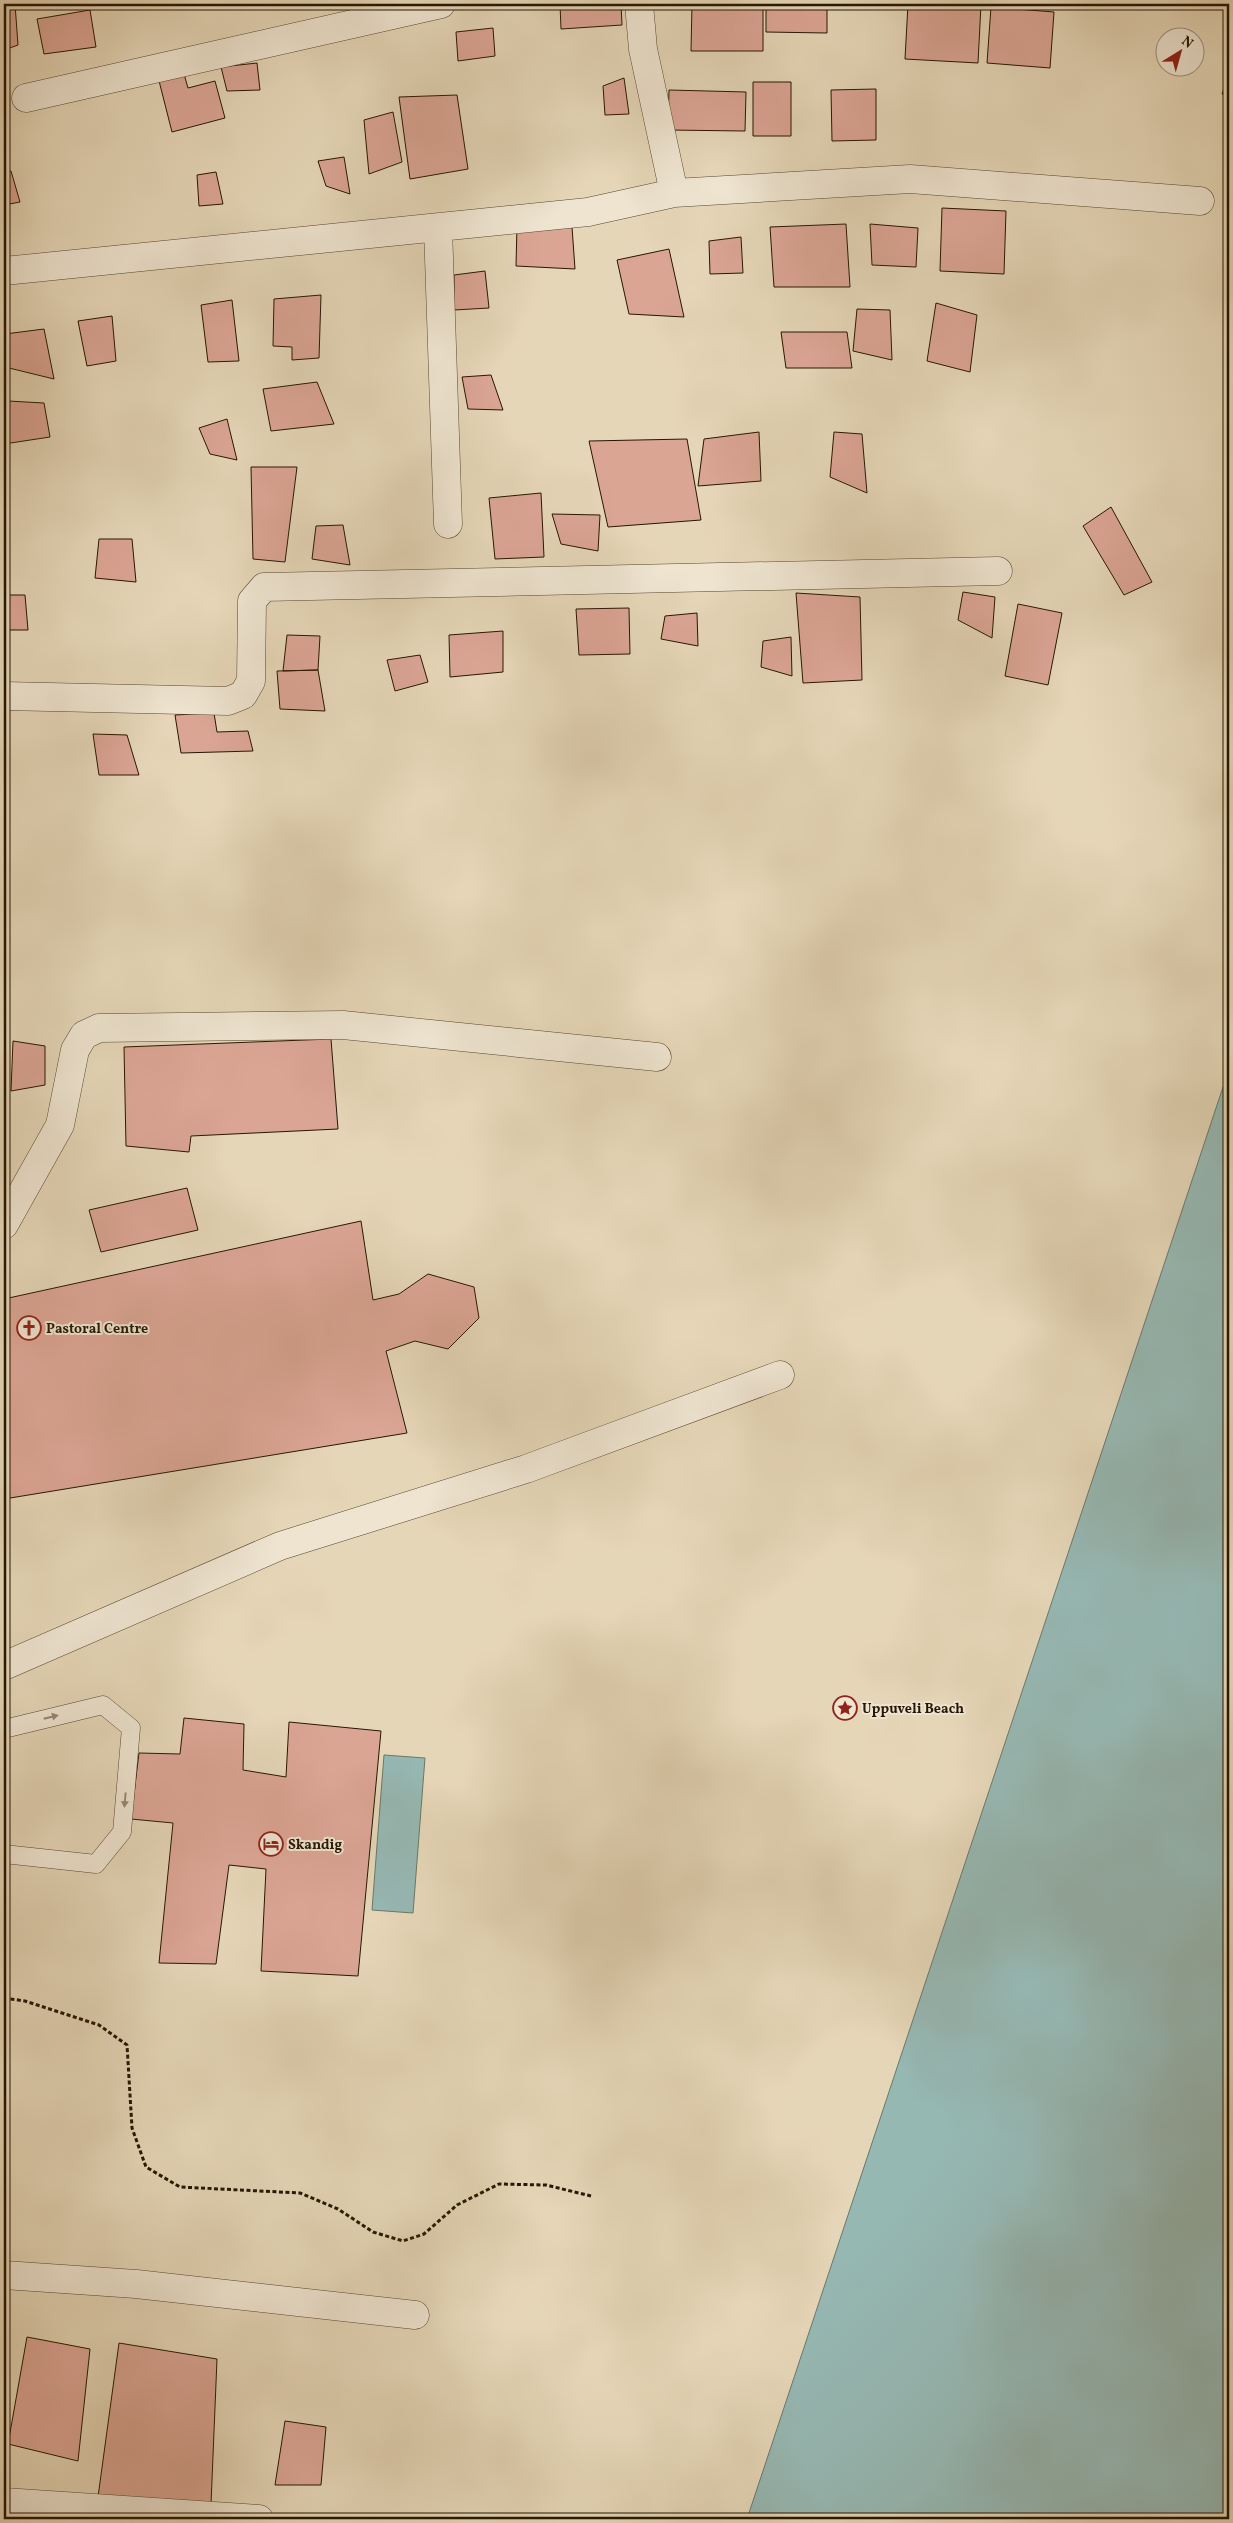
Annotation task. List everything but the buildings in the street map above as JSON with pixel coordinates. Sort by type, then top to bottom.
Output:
[{"type":"street","points":[[26,98],[441,4]]},
{"type":"street","points":[[639,4],[643,49],[674,193]]},
{"type":"street","points":[[4,271],[588,212],[674,193],[910,179],[1200,201]]},
{"type":"street","points":[[438,228],[448,524]]},
{"type":"street","points":[[4,696],[228,701],[243,695],[251,681],[252,601],[264,587],[998,571]]},
{"type":"street","points":[[4,1225],[60,1125],[75,1050],[84,1035],[98,1028],[343,1025],[657,1057]]},
{"type":"street","points":[[4,1666],[280,1546],[526,1469],[780,1375]]},
{"type":"street","points":[[4,2275],[136,2284],[415,2315]]},
{"type":"street","points":[[4,2502],[259,2519]]},
{"type":"lane","points":[[4,1729],[103,1704],[132,1728],[122,1832],[96,1864],[4,1854]]},
{"type":"path","points":[[4,1998],[25,2001],[99,2025],[127,2045],[132,2128],[146,2167],[180,2187],[300,2193],[338,2209],[373,2232],[403,2241],[424,2234],[456,2205],[499,2184],[546,2185],[591,2196]]},
{"type":"water","points":[[1229,1069],[1229,2519],[747,2519]]},
{"type":"water","points":[[384,1755],[425,1758],[413,1913],[372,1910]]},
{"type":"place","name":"Pastoral Centre","points":[[29,1328]]},
{"type":"place","name":"Uppuveli Beach","points":[[845,1708]]},
{"type":"place","name":"Skandig","points":[[271,1844]]}]
